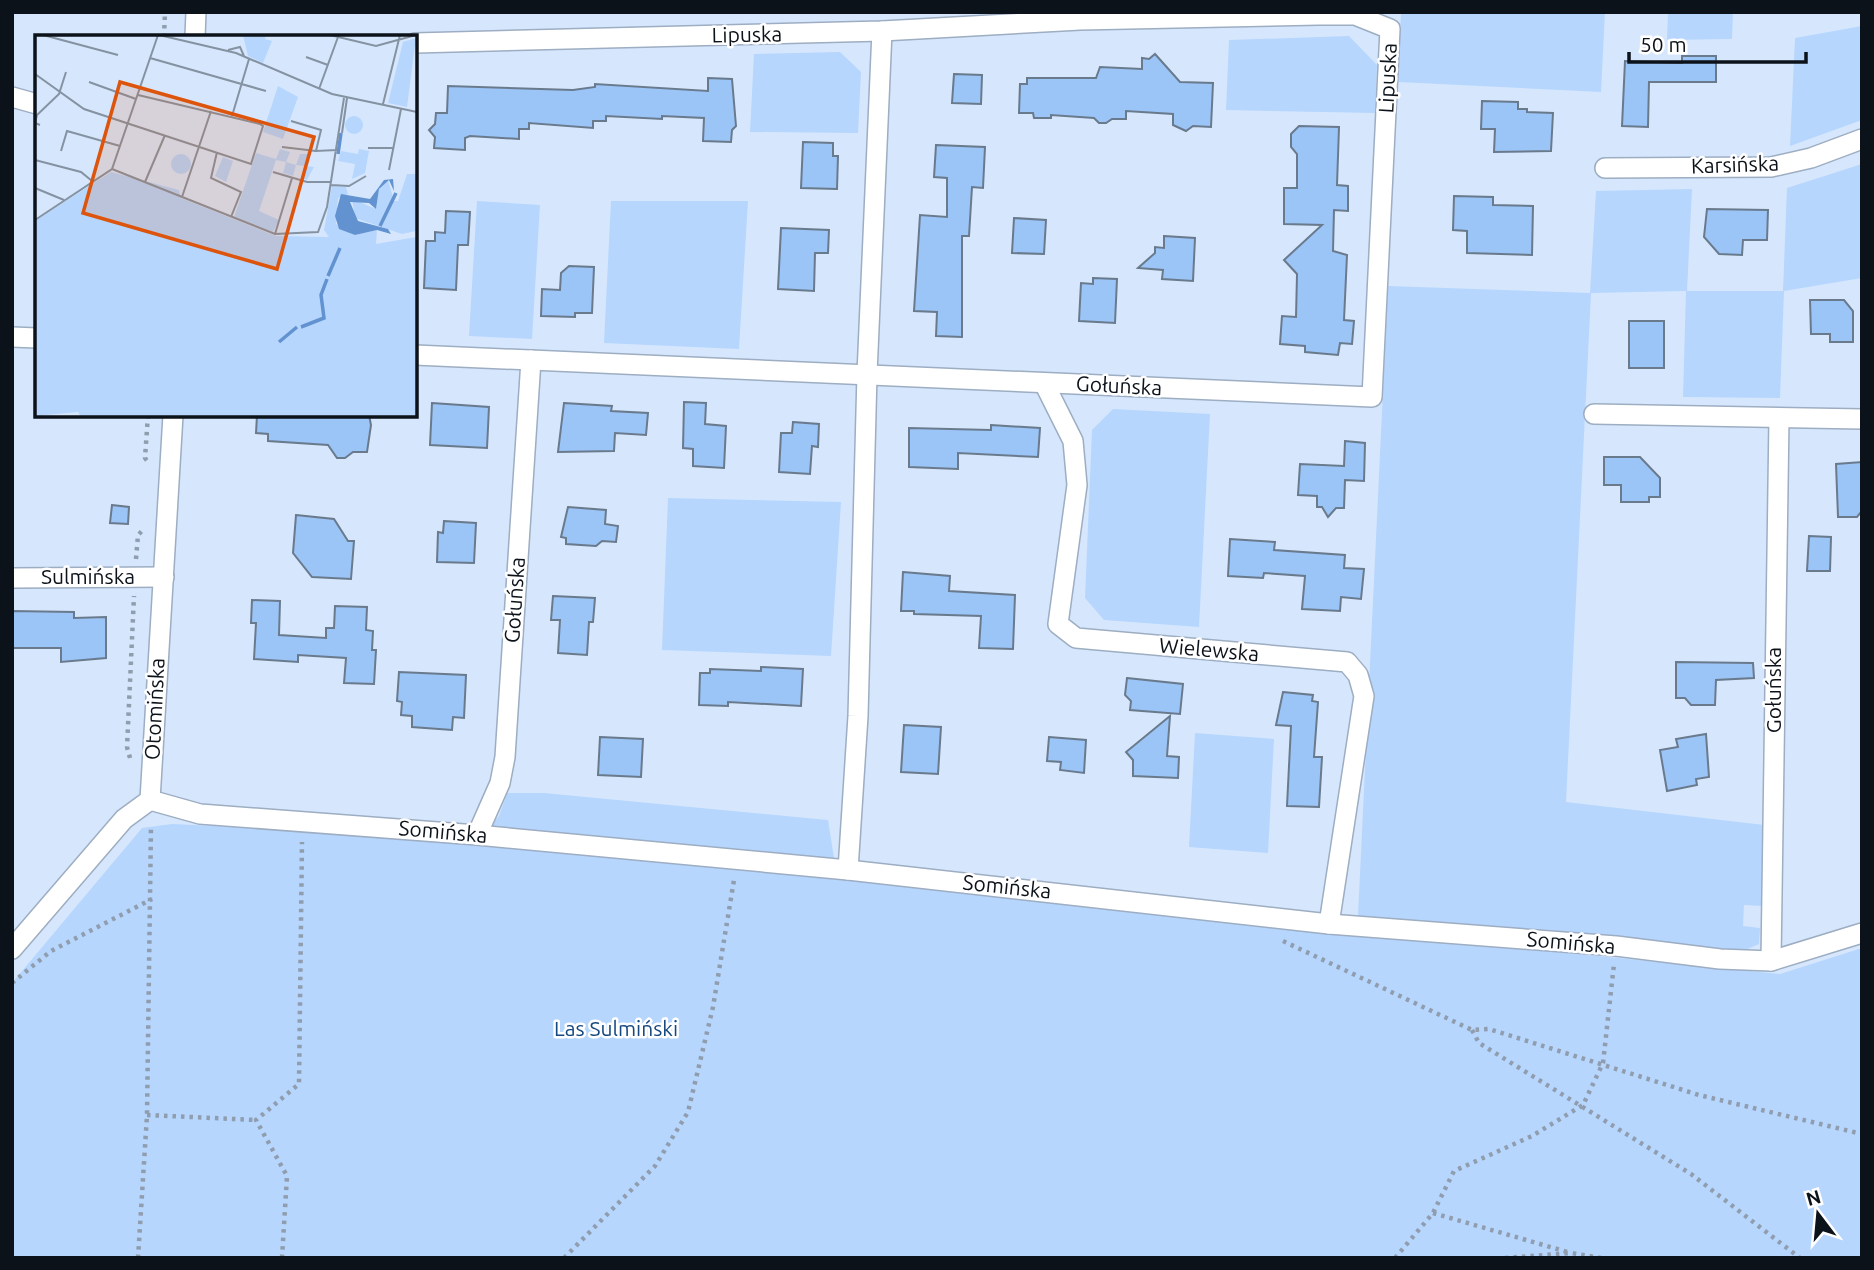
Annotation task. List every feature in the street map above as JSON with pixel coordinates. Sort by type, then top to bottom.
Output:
[{"type":"street","points":[[195,35],[196,12]]},
{"type":"street","name":"Lipuska","points":[[416,43],[882,31],[1080,16],[1355,15],[1390,29],[1372,397]]},
{"type":"street","points":[[848,870],[859,716],[867,374],[882,31]]},
{"type":"street","points":[[12,97],[35,103]]},
{"type":"street","name":"Karsińska","points":[[1605,168],[1771,167],[1811,158],[1862,139]]},
{"type":"street","points":[[12,337],[35,338]]},
{"type":"street","name":"Gołuńska","points":[[416,355],[1372,397]]},
{"type":"street","name":"Gołuńska","points":[[477,835],[500,783],[505,757],[531,360]]},
{"type":"street","name":"Wielewska","points":[[1044,383],[1073,441],[1077,485],[1058,624],[1076,638],[1347,662],[1357,675],[1364,696],[1329,924]]},
{"type":"street","points":[[1594,414],[1862,419]]},
{"type":"street","name":"Otomińska","points":[[150,800],[173,416]]},
{"type":"street","name":"Gołuńska","points":[[1771,961],[1779,418]]},
{"type":"street","name":"Sulmińska","points":[[12,578],[164,577]]},
{"type":"street","points":[[12,949],[124,819],[150,800]]},
{"type":"street","name":"Somińska","points":[[150,800],[200,814],[477,835],[848,870],[1329,924],[1616,946],[1720,959],[1771,961],[1862,933]]},
{"type":"path","points":[[164,35],[165,12]]},
{"type":"path","points":[[148,416],[145,458],[153,469]]},
{"type":"path","points":[[151,522],[138,535],[129,659],[127,747],[135,779],[151,780]]},
{"type":"path","points":[[138,1258],[148,1115],[152,899],[150,800]]},
{"type":"path","points":[[148,1115],[256,1120],[299,1084],[302,820]]},
{"type":"path","points":[[564,1258],[654,1166],[688,1112],[713,1007],[737,861]]},
{"type":"path","points":[[12,983],[51,951],[152,899]]},
{"type":"path","points":[[1278,939],[1472,1030],[1489,1028],[1699,1095],[1862,1134]]},
{"type":"path","points":[[1395,1258],[1433,1213],[1454,1171],[1532,1136],[1583,1105],[1602,1063],[1616,946]]},
{"type":"path","points":[[1472,1030],[1479,1042],[1691,1174],[1800,1258]]},
{"type":"path","points":[[256,1120],[287,1176],[282,1258]]},
{"type":"path","points":[[1433,1213],[1571,1253],[1601,1258]]},
{"type":"path","points":[[1506,1258],[1571,1253]]},
{"type":"green space","points":[[1401,12],[1605,12],[1601,92],[1398,82]]},
{"type":"green space","points":[[1668,12],[1733,12],[1732,39],[1667,40]]},
{"type":"green space","points":[[1862,26],[1862,120],[1790,146],[1795,38]]},
{"type":"green space","points":[[1349,36],[1377,65],[1375,113],[1226,110],[1229,40]]},
{"type":"green space","points":[[840,52],[861,72],[858,133],[750,132],[754,54]]},
{"type":"green space","points":[[1862,164],[1862,278],[1784,291],[1780,398],[1683,397],[1686,291],[1591,293],[1566,802],[1764,825],[1762,906],[1744,905],[1743,926],[1760,928],[1759,944],[1743,951],[1721,953],[1358,916],[1388,286],[1590,293],[1596,191],[1692,189],[1687,291],[1783,291],[1787,188]]},
{"type":"green space","points":[[477,201],[540,205],[532,339],[469,336]]},
{"type":"green space","points":[[611,201],[748,201],[739,349],[604,343]]},
{"type":"green space","points":[[1113,409],[1210,414],[1199,627],[1104,620],[1085,598],[1092,430]]},
{"type":"green space","points":[[668,498],[841,502],[831,656],[662,650]]},
{"type":"green space","points":[[1195,733],[1274,739],[1268,853],[1189,847]]},
{"type":"green space","name":"Las Sulmiński","points":[[507,793],[544,793],[828,820],[837,877],[1212,918],[1780,974],[1862,948],[1862,1258],[12,1258],[12,983],[142,828],[172,824],[296,830],[473,845],[499,816]]},
{"type":"building","points":[[1155,54],[1180,82],[1213,83],[1211,127],[1193,126],[1186,131],[1173,125],[1173,114],[1126,111],[1126,119],[1099,123],[1094,118],[1051,115],[1051,118],[1034,118],[1033,113],[1019,113],[1020,84],[1027,84],[1027,78],[1096,78],[1100,67],[1142,69],[1142,58],[1149,59]]},
{"type":"building","points":[[1682,56],[1716,56],[1716,82],[1649,82],[1648,127],[1622,126],[1625,61],[1682,63]]},
{"type":"building","points":[[954,74],[982,75],[981,104],[952,103]]},
{"type":"building","points":[[708,78],[732,79],[736,126],[732,130],[731,142],[703,141],[704,118],[662,116],[662,119],[606,116],[606,121],[593,121],[593,128],[529,123],[529,129],[519,129],[519,139],[465,138],[465,150],[434,148],[435,137],[429,130],[435,124],[436,113],[447,113],[448,86],[573,90],[595,87],[595,84],[708,91]]},
{"type":"building","points":[[1482,101],[1518,102],[1518,109],[1527,109],[1527,112],[1553,113],[1551,151],[1494,152],[1495,129],[1481,129]]},
{"type":"building","points":[[1299,126],[1339,127],[1337,185],[1348,186],[1348,211],[1334,210],[1333,251],[1347,255],[1344,320],[1354,321],[1352,344],[1340,343],[1338,355],[1305,352],[1305,346],[1280,344],[1282,316],[1296,317],[1297,274],[1284,260],[1322,225],[1284,224],[1284,188],[1297,188],[1297,154],[1291,147],[1291,134]]},
{"type":"building","points":[[803,142],[833,143],[833,156],[838,156],[837,189],[801,188]]},
{"type":"building","points":[[936,145],[985,147],[983,188],[972,187],[969,236],[962,236],[962,337],[936,336],[937,312],[914,311],[920,215],[947,217],[947,178],[934,177]]},
{"type":"building","points":[[1454,196],[1493,197],[1493,205],[1533,206],[1532,255],[1467,253],[1467,231],[1453,230]]},
{"type":"building","points":[[1707,209],[1768,210],[1767,240],[1743,240],[1742,255],[1719,254],[1704,237]]},
{"type":"building","points":[[446,211],[470,212],[468,245],[458,245],[456,290],[424,288],[426,241],[435,241],[435,232],[445,233]]},
{"type":"building","points":[[1014,218],[1046,220],[1044,254],[1012,253]]},
{"type":"building","points":[[781,228],[829,230],[828,253],[815,253],[814,291],[778,289]]},
{"type":"building","points":[[1164,236],[1195,238],[1193,281],[1162,279],[1163,270],[1138,268],[1155,253],[1155,247],[1164,248]]},
{"type":"building","points":[[569,266],[594,267],[592,313],[575,313],[575,317],[541,316],[542,289],[560,290],[561,273]]},
{"type":"building","points":[[1093,278],[1117,279],[1115,323],[1079,321],[1081,283],[1093,284]]},
{"type":"building","points":[[1810,300],[1844,300],[1853,311],[1853,342],[1830,342],[1830,334],[1811,334]]},
{"type":"building","points":[[1629,321],[1664,321],[1664,368],[1629,368]]},
{"type":"building","points":[[684,402],[706,403],[705,424],[726,426],[724,468],[693,466],[693,449],[683,448]]},
{"type":"building","points":[[432,403],[489,407],[487,448],[430,445]]},
{"type":"building","points":[[564,403],[612,406],[611,411],[648,413],[646,435],[615,433],[614,451],[558,452]]},
{"type":"building","points":[[257,416],[369,416],[371,425],[367,452],[353,452],[345,458],[337,458],[328,445],[268,441],[268,434],[256,433]]},
{"type":"building","points":[[793,422],[819,424],[818,447],[812,446],[810,474],[779,472],[781,433],[792,433]]},
{"type":"building","points":[[991,425],[1040,428],[1038,457],[958,453],[958,469],[909,467],[909,428],[991,430]]},
{"type":"building","points":[[1345,441],[1365,443],[1364,481],[1345,480],[1344,508],[1336,508],[1328,517],[1322,507],[1317,507],[1317,496],[1298,495],[1300,464],[1344,466]]},
{"type":"building","points":[[1604,457],[1640,457],[1660,478],[1660,497],[1649,497],[1649,502],[1621,502],[1621,485],[1604,485]]},
{"type":"building","points":[[1862,462],[1862,511],[1857,517],[1838,517],[1836,464]]},
{"type":"building","points":[[112,505],[129,507],[128,524],[110,523]]},
{"type":"building","points":[[568,507],[606,510],[605,524],[618,526],[616,542],[602,541],[596,546],[566,544],[566,538],[561,537]]},
{"type":"building","points":[[296,515],[334,519],[348,541],[354,541],[351,579],[312,577],[293,553]]},
{"type":"building","points":[[444,521],[476,523],[474,563],[437,562],[438,532],[443,533]]},
{"type":"building","points":[[1809,536],[1831,537],[1830,571],[1807,571]]},
{"type":"building","points":[[1230,539],[1275,542],[1274,550],[1345,555],[1344,568],[1364,569],[1361,599],[1341,597],[1340,611],[1302,609],[1305,576],[1264,573],[1263,578],[1228,576]]},
{"type":"building","points":[[903,572],[950,576],[949,591],[1015,595],[1013,649],[979,648],[981,616],[914,614],[914,611],[901,611]]},
{"type":"building","points":[[553,596],[595,598],[593,622],[589,622],[587,655],[558,653],[560,620],[551,620]]},
{"type":"building","points":[[252,600],[280,601],[279,635],[326,638],[326,628],[334,628],[335,606],[367,607],[366,630],[373,631],[372,650],[376,650],[374,684],[344,683],[346,658],[298,655],[298,662],[254,659],[256,623],[251,623]]},
{"type":"building","points":[[12,611],[74,612],[74,618],[106,617],[106,658],[61,662],[61,648],[12,648]]},
{"type":"building","points":[[1676,662],[1753,663],[1754,678],[1716,680],[1715,705],[1691,705],[1685,698],[1676,698]]},
{"type":"building","points":[[761,667],[803,669],[801,706],[728,702],[728,706],[699,705],[700,673],[710,673],[710,669],[761,671]]},
{"type":"building","points":[[399,672],[466,675],[464,718],[453,717],[452,730],[412,727],[412,716],[401,715],[402,702],[397,701]]},
{"type":"building","points":[[1127,678],[1183,684],[1180,714],[1130,710],[1131,701],[1125,695]]},
{"type":"building","points":[[1283,692],[1313,695],[1312,701],[1318,702],[1314,757],[1322,757],[1319,807],[1287,806],[1291,726],[1276,725]]},
{"type":"building","points":[[1170,716],[1167,756],[1179,757],[1178,778],[1133,776],[1133,760],[1126,752]]},
{"type":"building","points":[[904,725],[941,727],[938,774],[901,772]]},
{"type":"building","points":[[1706,734],[1709,777],[1696,779],[1697,785],[1667,791],[1660,750],[1678,747],[1676,739]]},
{"type":"building","points":[[600,737],[643,739],[641,777],[598,775]]},
{"type":"building","points":[[1049,737],[1086,740],[1084,773],[1060,770],[1061,762],[1047,761]]}]
